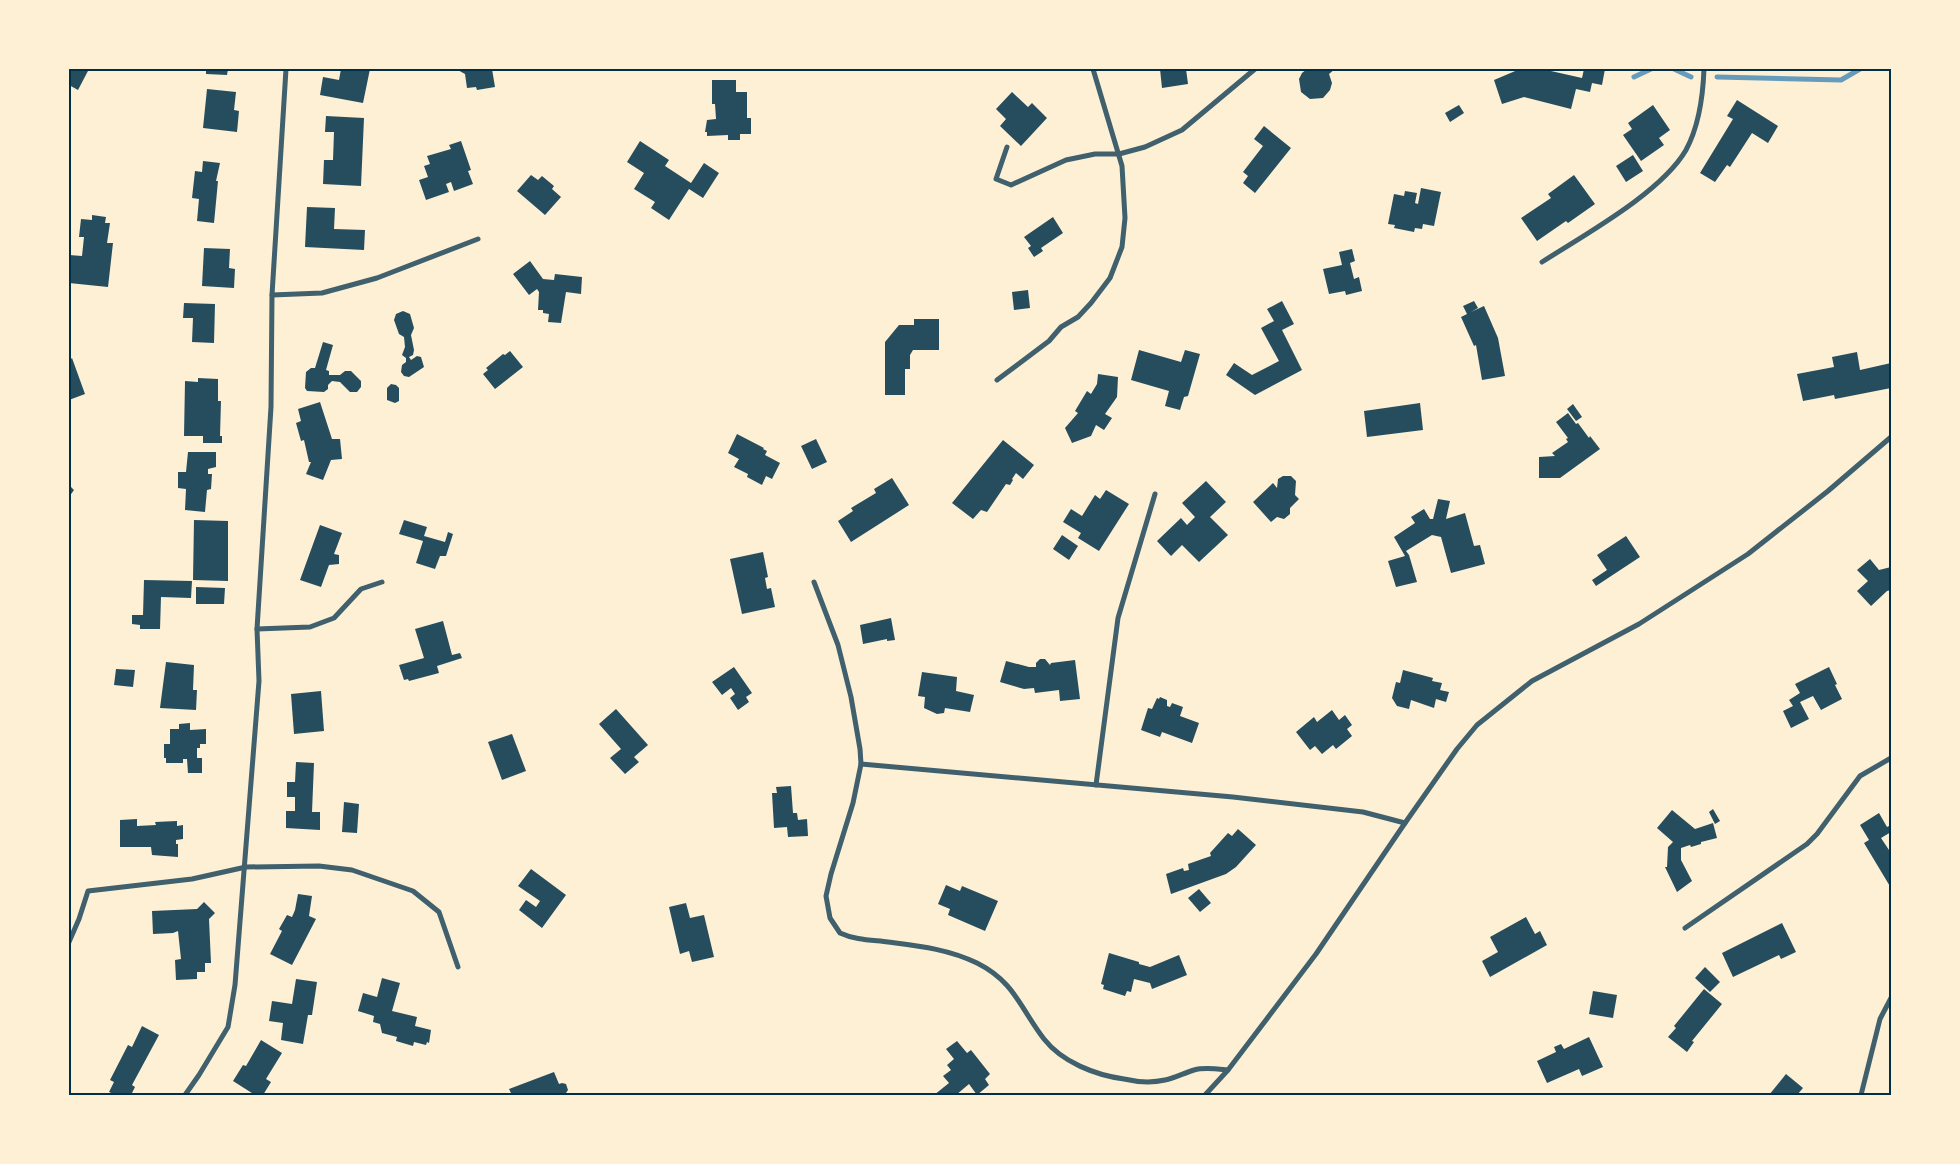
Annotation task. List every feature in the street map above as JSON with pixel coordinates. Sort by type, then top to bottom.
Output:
[{"type":"street","points":[[185,1095],[200,1075],[228,1027],[235,985],[260,681],[257,629],[271,407],[272,295],[286,69]]},
{"type":"street","points":[[997,380],[1049,341],[1061,327],[1078,317],[1110,278],[1122,247],[1125,218],[1122,166],[1093,69]]},
{"type":"street","points":[[1007,147],[996,179],[1011,185],[1066,160],[1095,154],[1118,154],[1145,147],[1182,130],[1255,69]]},
{"type":"street","points":[[1542,262],[1618,213],[1660,182],[1685,151],[1695,129],[1703,88],[1704,69]]},
{"type":"street","points":[[272,295],[322,293],[377,278],[478,239]]},
{"type":"street","points":[[1205,1095],[1228,1070],[1316,954],[1405,823],[1466,737],[1477,725],[1532,681],[1638,624],[1742,558],[1798,515],[1891,437]]},
{"type":"street","points":[[1096,785],[1118,618],[1155,494]]},
{"type":"street","points":[[257,629],[310,627],[334,618],[361,589],[382,582]]},
{"type":"street","points":[[814,582],[838,645],[858,733],[860,764],[853,803],[826,896],[830,918],[840,933],[859,939],[924,946],[942,950],[977,963],[992,972],[1015,993],[1044,1039],[1053,1048],[1078,1065],[1093,1071],[1122,1079],[1153,1082],[1166,1080],[1195,1070],[1214,1068],[1228,1070]]},
{"type":"street","points":[[1685,928],[1807,844],[1817,834],[1860,776],[1891,758]]},
{"type":"street","points":[[860,764],[1233,797],[1363,812],[1405,823]]},
{"type":"street","points":[[69,942],[79,920],[88,891],[192,879],[246,867],[319,866],[352,870],[413,891],[439,912],[458,967]]},
{"type":"street","points":[[1861,1095],[1880,1020],[1891,998]]},
{"type":"building","points":[[69,69],[89,69],[78,90],[69,85]]},
{"type":"building","points":[[206,69],[228,69],[227,75],[206,74]]},
{"type":"building","points":[[341,69],[370,69],[363,103],[320,95],[323,77],[339,80]]},
{"type":"building","points":[[456,69],[492,69],[495,87],[477,90],[476,87],[467,88],[465,74]]},
{"type":"building","points":[[1160,69],[1186,69],[1188,84],[1162,88]]},
{"type":"building","points":[[1307,69],[1335,69],[1329,74],[1332,83],[1330,90],[1323,98],[1310,99],[1301,92],[1299,79]]},
{"type":"building","points":[[1520,69],[1542,69],[1582,78],[1584,69],[1605,69],[1602,85],[1592,83],[1590,92],[1576,89],[1571,109],[1524,97],[1502,104],[1494,80]]},
{"type":"building","points":[[712,80],[736,80],[736,92],[747,92],[747,118],[751,118],[751,134],[740,134],[740,140],[728,140],[728,135],[707,136],[707,132],[705,132],[707,120],[716,119],[715,104],[712,104]]},
{"type":"building","points":[[207,89],[236,92],[234,110],[239,111],[237,132],[203,128]]},
{"type":"building","points":[[1012,92],[1028,107],[1032,103],[1047,118],[1021,146],[1000,126],[1006,119],[996,109]]},
{"type":"building","points":[[1737,100],[1778,126],[1768,143],[1752,133],[1730,167],[1727,165],[1715,182],[1700,173],[1733,119],[1727,116]]},
{"type":"building","points":[[1459,105],[1464,113],[1450,122],[1445,113]]},
{"type":"building","points":[[1653,105],[1670,130],[1659,138],[1664,145],[1641,161],[1623,135],[1632,129],[1628,123]]},
{"type":"building","points":[[326,116],[364,118],[361,186],[323,184],[324,160],[333,160],[334,132],[325,132]]},
{"type":"building","points":[[1264,126],[1291,148],[1255,193],[1243,183],[1248,176],[1243,172],[1263,146],[1254,139]]},
{"type":"building","points":[[461,141],[471,170],[468,171],[473,184],[454,191],[451,182],[446,184],[449,192],[426,200],[419,180],[428,177],[424,166],[430,164],[427,156],[451,149],[449,145]]},
{"type":"building","points":[[640,141],[669,160],[665,166],[691,183],[704,163],[719,173],[703,198],[689,189],[669,220],[651,208],[655,202],[634,189],[644,173],[627,162]]},
{"type":"building","points":[[1633,155],[1643,171],[1626,182],[1616,166]]},
{"type":"building","points":[[203,161],[220,163],[216,181],[218,181],[214,223],[197,221],[199,199],[192,198],[195,171],[202,172]]},
{"type":"building","points":[[531,175],[538,180],[542,176],[554,186],[552,189],[561,197],[545,215],[517,191]]},
{"type":"building","points":[[1574,175],[1595,204],[1537,241],[1521,218],[1551,198],[1548,194]]},
{"type":"building","points":[[1421,188],[1441,192],[1434,226],[1423,224],[1422,229],[1415,228],[1414,232],[1394,228],[1395,225],[1388,224],[1394,194],[1404,196],[1405,191],[1417,193],[1415,203],[1418,204]]},
{"type":"building","points":[[307,207],[335,208],[334,229],[365,230],[364,250],[305,247]]},
{"type":"building","points":[[92,215],[106,217],[105,223],[110,223],[107,243],[113,243],[108,287],[69,283],[69,255],[82,256],[84,237],[79,237],[81,219],[92,220]]},
{"type":"building","points":[[1053,217],[1063,233],[1041,248],[1043,251],[1034,257],[1028,248],[1031,246],[1024,237]]},
{"type":"building","points":[[204,248],[230,249],[229,268],[235,269],[234,288],[202,286]]},
{"type":"building","points":[[1352,249],[1355,261],[1350,263],[1354,279],[1359,277],[1362,291],[1346,295],[1345,291],[1329,294],[1323,269],[1342,265],[1339,252]]},
{"type":"building","points":[[530,261],[543,279],[554,280],[555,274],[582,277],[581,294],[566,292],[561,323],[548,322],[549,314],[543,313],[543,310],[538,310],[539,292],[537,289],[529,295],[513,274]]},
{"type":"building","points":[[1028,290],[1030,308],[1014,310],[1012,292]]},
{"type":"building","points":[[1282,301],[1294,324],[1282,330],[1302,370],[1255,395],[1226,375],[1234,363],[1252,375],[1279,361],[1261,328],[1274,321],[1267,309]]},
{"type":"building","points":[[1474,301],[1478,308],[1471,312],[1484,306],[1498,338],[1505,376],[1482,380],[1476,345],[1474,346],[1461,317],[1467,314],[1463,306]]},
{"type":"building","points":[[184,303],[215,304],[214,343],[192,342],[193,318],[183,318]]},
{"type":"building","points":[[403,311],[410,314],[414,328],[411,335],[414,350],[413,355],[409,357],[411,360],[417,356],[421,357],[424,367],[409,377],[404,376],[401,372],[402,365],[406,362],[406,358],[402,355],[405,347],[404,337],[399,334],[394,320],[396,314]]},
{"type":"building","points":[[914,319],[939,319],[939,350],[913,350],[910,355],[910,369],[905,369],[905,395],[885,395],[885,342],[899,325],[914,325]]},
{"type":"building","points":[[323,342],[333,345],[326,370],[329,371],[329,375],[340,375],[345,371],[351,371],[361,381],[361,387],[357,392],[350,392],[340,382],[332,381],[324,392],[307,391],[305,388],[306,372],[311,368],[315,368]]},
{"type":"building","points":[[1139,350],[1181,362],[1185,350],[1200,354],[1188,396],[1184,397],[1180,410],[1165,406],[1169,391],[1131,380]]},
{"type":"building","points":[[510,351],[523,367],[495,389],[483,374],[488,370],[486,368],[503,354],[505,355]]},
{"type":"building","points":[[1857,352],[1860,370],[1891,363],[1891,388],[1835,399],[1834,395],[1803,401],[1797,374],[1834,367],[1832,357]]},
{"type":"building","points":[[69,355],[72,358],[85,394],[69,400]]},
{"type":"building","points":[[1098,374],[1118,377],[1117,397],[1105,414],[1112,418],[1104,430],[1096,425],[1091,436],[1072,443],[1065,428],[1078,413],[1075,411],[1087,391],[1091,394],[1097,384]]},
{"type":"building","points":[[198,378],[218,379],[218,401],[221,401],[220,436],[222,436],[222,443],[203,443],[203,436],[184,436],[185,381],[198,382]]},
{"type":"building","points":[[391,384],[399,388],[399,401],[395,403],[387,400],[387,388]]},
{"type":"building","points":[[320,402],[332,439],[340,439],[342,459],[331,460],[323,480],[306,474],[311,462],[309,462],[304,440],[301,441],[296,423],[301,421],[298,409]]},
{"type":"building","points":[[1420,403],[1423,430],[1367,437],[1364,411]]},
{"type":"building","points":[[1573,404],[1582,417],[1576,421],[1567,409]]},
{"type":"building","points":[[1568,413],[1600,449],[1560,478],[1539,478],[1539,457],[1555,456],[1552,453],[1568,442],[1566,439],[1568,438],[1556,422]]},
{"type":"building","points":[[737,434],[764,448],[767,451],[765,455],[780,463],[772,479],[766,476],[762,485],[747,477],[748,474],[734,467],[739,459],[728,453]]},
{"type":"building","points":[[816,439],[827,462],[812,469],[801,446]]},
{"type":"building","points":[[1003,440],[1034,465],[1023,479],[1016,473],[1010,485],[1006,484],[987,512],[981,510],[973,519],[952,503]]},
{"type":"building","points":[[69,448],[71,487],[74,490],[69,497]]},
{"type":"building","points":[[188,452],[216,452],[216,467],[208,469],[208,474],[212,474],[211,489],[207,490],[205,512],[185,510],[186,489],[178,488],[178,472],[186,472]]},
{"type":"building","points":[[1283,476],[1291,476],[1296,481],[1295,495],[1299,499],[1290,508],[1290,514],[1284,519],[1277,517],[1271,522],[1253,502],[1273,483],[1277,488],[1278,479]]},
{"type":"building","points":[[892,478],[909,505],[851,542],[838,521],[853,511],[851,508],[876,493],[874,489]]},
{"type":"building","points":[[1206,481],[1226,502],[1210,517],[1228,535],[1199,562],[1182,545],[1171,556],[1157,541],[1181,518],[1187,525],[1195,517],[1182,503]]},
{"type":"building","points":[[1106,490],[1129,504],[1099,551],[1078,538],[1081,533],[1063,522],[1071,509],[1082,516],[1095,495],[1100,499]]},
{"type":"building","points":[[1438,499],[1450,501],[1446,519],[1465,513],[1474,546],[1480,545],[1485,564],[1451,573],[1441,537],[1432,535],[1406,551],[1417,582],[1396,587],[1388,561],[1405,556],[1394,537],[1415,523],[1411,517],[1424,509],[1430,519],[1433,519]]},
{"type":"building","points":[[194,520],[228,521],[228,581],[193,580]]},
{"type":"building","points":[[404,520],[427,527],[424,536],[445,542],[448,532],[453,534],[446,556],[440,556],[435,569],[416,563],[423,541],[399,534]]},
{"type":"building","points":[[320,525],[342,533],[334,554],[339,555],[339,564],[329,565],[321,587],[300,580]]},
{"type":"building","points":[[1062,535],[1078,546],[1069,560],[1053,549]]},
{"type":"building","points":[[1626,536],[1640,557],[1596,586],[1592,580],[1607,570],[1597,555]]},
{"type":"building","points":[[763,552],[768,577],[765,578],[767,589],[771,588],[775,607],[742,614],[730,559]]},
{"type":"building","points":[[1870,559],[1879,570],[1891,567],[1891,590],[1887,591],[1871,606],[1857,591],[1868,581],[1857,570]]},
{"type":"building","points":[[144,580],[192,581],[191,598],[161,597],[160,629],[140,629],[140,625],[132,624],[132,615],[143,615]]},
{"type":"building","points":[[196,587],[225,588],[224,604],[196,604]]},
{"type":"building","points":[[891,618],[895,640],[887,641],[887,639],[863,644],[860,625]]},
{"type":"building","points":[[443,621],[452,655],[460,653],[462,658],[437,666],[439,673],[409,681],[408,679],[404,680],[399,665],[424,658],[415,629]]},
{"type":"building","points":[[1040,659],[1045,659],[1050,665],[1051,663],[1075,660],[1080,699],[1060,701],[1059,690],[1035,693],[1034,688],[1024,689],[1000,682],[1006,661],[1036,667],[1036,663]]},
{"type":"building","points":[[166,662],[194,665],[193,690],[197,690],[196,710],[160,708]]},
{"type":"building","points":[[734,667],[752,693],[746,697],[749,702],[738,710],[730,698],[735,694],[731,688],[722,695],[712,682]]},
{"type":"building","points":[[1829,667],[1842,699],[1821,710],[1813,696],[1800,702],[1809,719],[1791,728],[1783,711],[1793,706],[1789,700],[1800,693],[1795,684]]},
{"type":"building","points":[[116,669],[135,670],[133,687],[114,685]]},
{"type":"building","points":[[1403,670],[1433,678],[1432,681],[1442,683],[1440,690],[1449,692],[1446,702],[1436,699],[1434,708],[1411,700],[1409,709],[1397,706],[1392,698],[1396,682],[1400,683]]},
{"type":"building","points":[[922,672],[957,677],[956,691],[974,695],[970,712],[945,708],[944,713],[937,714],[924,708],[925,697],[918,696]]},
{"type":"building","points":[[321,691],[324,731],[294,734],[291,694]]},
{"type":"building","points":[[1160,697],[1167,700],[1167,706],[1170,707],[1172,703],[1183,707],[1180,716],[1199,723],[1192,743],[1162,732],[1160,737],[1141,730],[1148,708],[1152,709],[1157,698],[1159,699]]},
{"type":"building","points":[[616,709],[648,745],[634,757],[639,762],[625,774],[610,758],[621,749],[599,724]]},
{"type":"building","points":[[1332,710],[1339,720],[1345,715],[1352,725],[1347,729],[1352,736],[1336,749],[1333,745],[1322,754],[1315,746],[1310,750],[1296,732],[1314,717],[1317,722]]},
{"type":"building","points":[[190,723],[190,730],[206,729],[206,744],[200,744],[200,748],[197,748],[197,758],[202,758],[202,773],[188,773],[187,759],[183,759],[183,763],[166,763],[166,758],[164,758],[164,744],[170,744],[170,729],[179,729],[179,724]]},
{"type":"building","points":[[512,734],[526,771],[502,780],[488,742]]},
{"type":"building","points":[[296,762],[314,763],[312,812],[320,812],[320,830],[286,828],[286,811],[295,811],[295,797],[287,797],[287,782],[295,782]]},
{"type":"building","points":[[791,786],[793,813],[797,813],[798,820],[807,819],[808,836],[788,837],[787,827],[774,828],[772,793],[777,793],[776,787]]},
{"type":"building","points":[[344,802],[359,804],[357,833],[342,832]]},
{"type":"building","points":[[1713,809],[1720,821],[1715,824],[1709,812]]},
{"type":"building","points":[[1672,810],[1695,829],[1713,823],[1717,838],[1691,847],[1690,845],[1681,848],[1681,860],[1692,881],[1677,892],[1665,867],[1667,867],[1668,847],[1673,842],[1657,828]]},
{"type":"building","points":[[1879,813],[1887,827],[1891,825],[1891,832],[1881,838],[1891,853],[1891,888],[1864,843],[1869,840],[1860,825]]},
{"type":"building","points":[[137,819],[137,826],[156,825],[155,822],[177,821],[177,826],[183,825],[183,839],[176,840],[176,844],[178,844],[178,857],[152,855],[151,847],[120,847],[120,820]]},
{"type":"building","points":[[1238,829],[1256,845],[1236,867],[1226,874],[1171,894],[1166,874],[1183,868],[1184,871],[1189,870],[1188,864],[1211,856],[1210,853],[1228,833],[1232,836]]},
{"type":"building","points":[[531,869],[566,895],[542,928],[519,910],[526,900],[536,907],[540,901],[518,886]]},
{"type":"building","points":[[946,885],[960,891],[962,886],[998,901],[985,931],[948,915],[950,909],[938,904]]},
{"type":"building","points":[[1199,889],[1211,903],[1200,912],[1188,898]]},
{"type":"building","points":[[298,894],[312,896],[309,916],[316,919],[292,965],[270,954],[282,931],[279,929],[287,915],[292,917]]},
{"type":"building","points":[[204,902],[215,913],[209,919],[211,963],[205,963],[205,972],[197,972],[197,979],[176,980],[175,960],[181,959],[178,931],[153,934],[152,911],[197,909]]},
{"type":"building","points":[[686,903],[690,918],[704,915],[714,957],[692,962],[689,951],[680,954],[669,907]]},
{"type":"building","points":[[1526,917],[1535,934],[1540,931],[1547,945],[1490,977],[1482,961],[1498,952],[1490,937]]},
{"type":"building","points":[[1782,923],[1796,952],[1781,959],[1779,955],[1733,977],[1722,953]]},
{"type":"building","points":[[1109,953],[1150,967],[1179,955],[1187,975],[1152,989],[1150,983],[1134,979],[1131,992],[1127,991],[1125,996],[1103,989],[1104,985],[1101,984]]},
{"type":"building","points":[[1705,967],[1720,982],[1710,992],[1695,978]]},
{"type":"building","points":[[382,978],[400,983],[392,1011],[417,1017],[415,1026],[431,1030],[429,1043],[427,1042],[426,1045],[414,1042],[413,1046],[396,1041],[397,1037],[382,1033],[380,1024],[373,1022],[374,1016],[358,1011],[363,993],[377,997]]},
{"type":"building","points":[[296,979],[317,982],[312,1015],[308,1015],[303,1044],[281,1040],[283,1023],[269,1021],[272,1001],[292,1004]]},
{"type":"building","points":[[1704,989],[1722,1004],[1692,1041],[1694,1042],[1687,1052],[1668,1037],[1676,1028],[1674,1026]]},
{"type":"building","points":[[1593,991],[1617,995],[1613,1018],[1589,1014]]},
{"type":"building","points":[[142,1026],[159,1035],[132,1085],[135,1087],[131,1095],[116,1095],[109,1092],[114,1082],[110,1080],[128,1045],[132,1047]]},
{"type":"building","points":[[1589,1037],[1603,1067],[1582,1076],[1579,1069],[1547,1083],[1537,1061],[1556,1052],[1554,1047],[1561,1044],[1564,1049]]},
{"type":"building","points":[[261,1040],[282,1053],[266,1079],[271,1082],[263,1095],[255,1095],[233,1081],[243,1065],[246,1066]]},
{"type":"building","points":[[957,1041],[967,1053],[971,1050],[990,1074],[985,1079],[989,1085],[977,1095],[969,1084],[956,1095],[934,1095],[949,1083],[943,1076],[951,1070],[947,1065],[954,1059],[946,1049]]},
{"type":"building","points":[[554,1072],[559,1084],[566,1084],[567,1095],[512,1095],[509,1089]]},
{"type":"building","points":[[1786,1074],[1803,1088],[1797,1095],[1769,1095]]},
{"type":"waterway","points":[[1634,77],[1651,69]]},
{"type":"waterway","points":[[1674,69],[1691,77]]},
{"type":"waterway","points":[[1717,77],[1841,80],[1860,69]]}]
